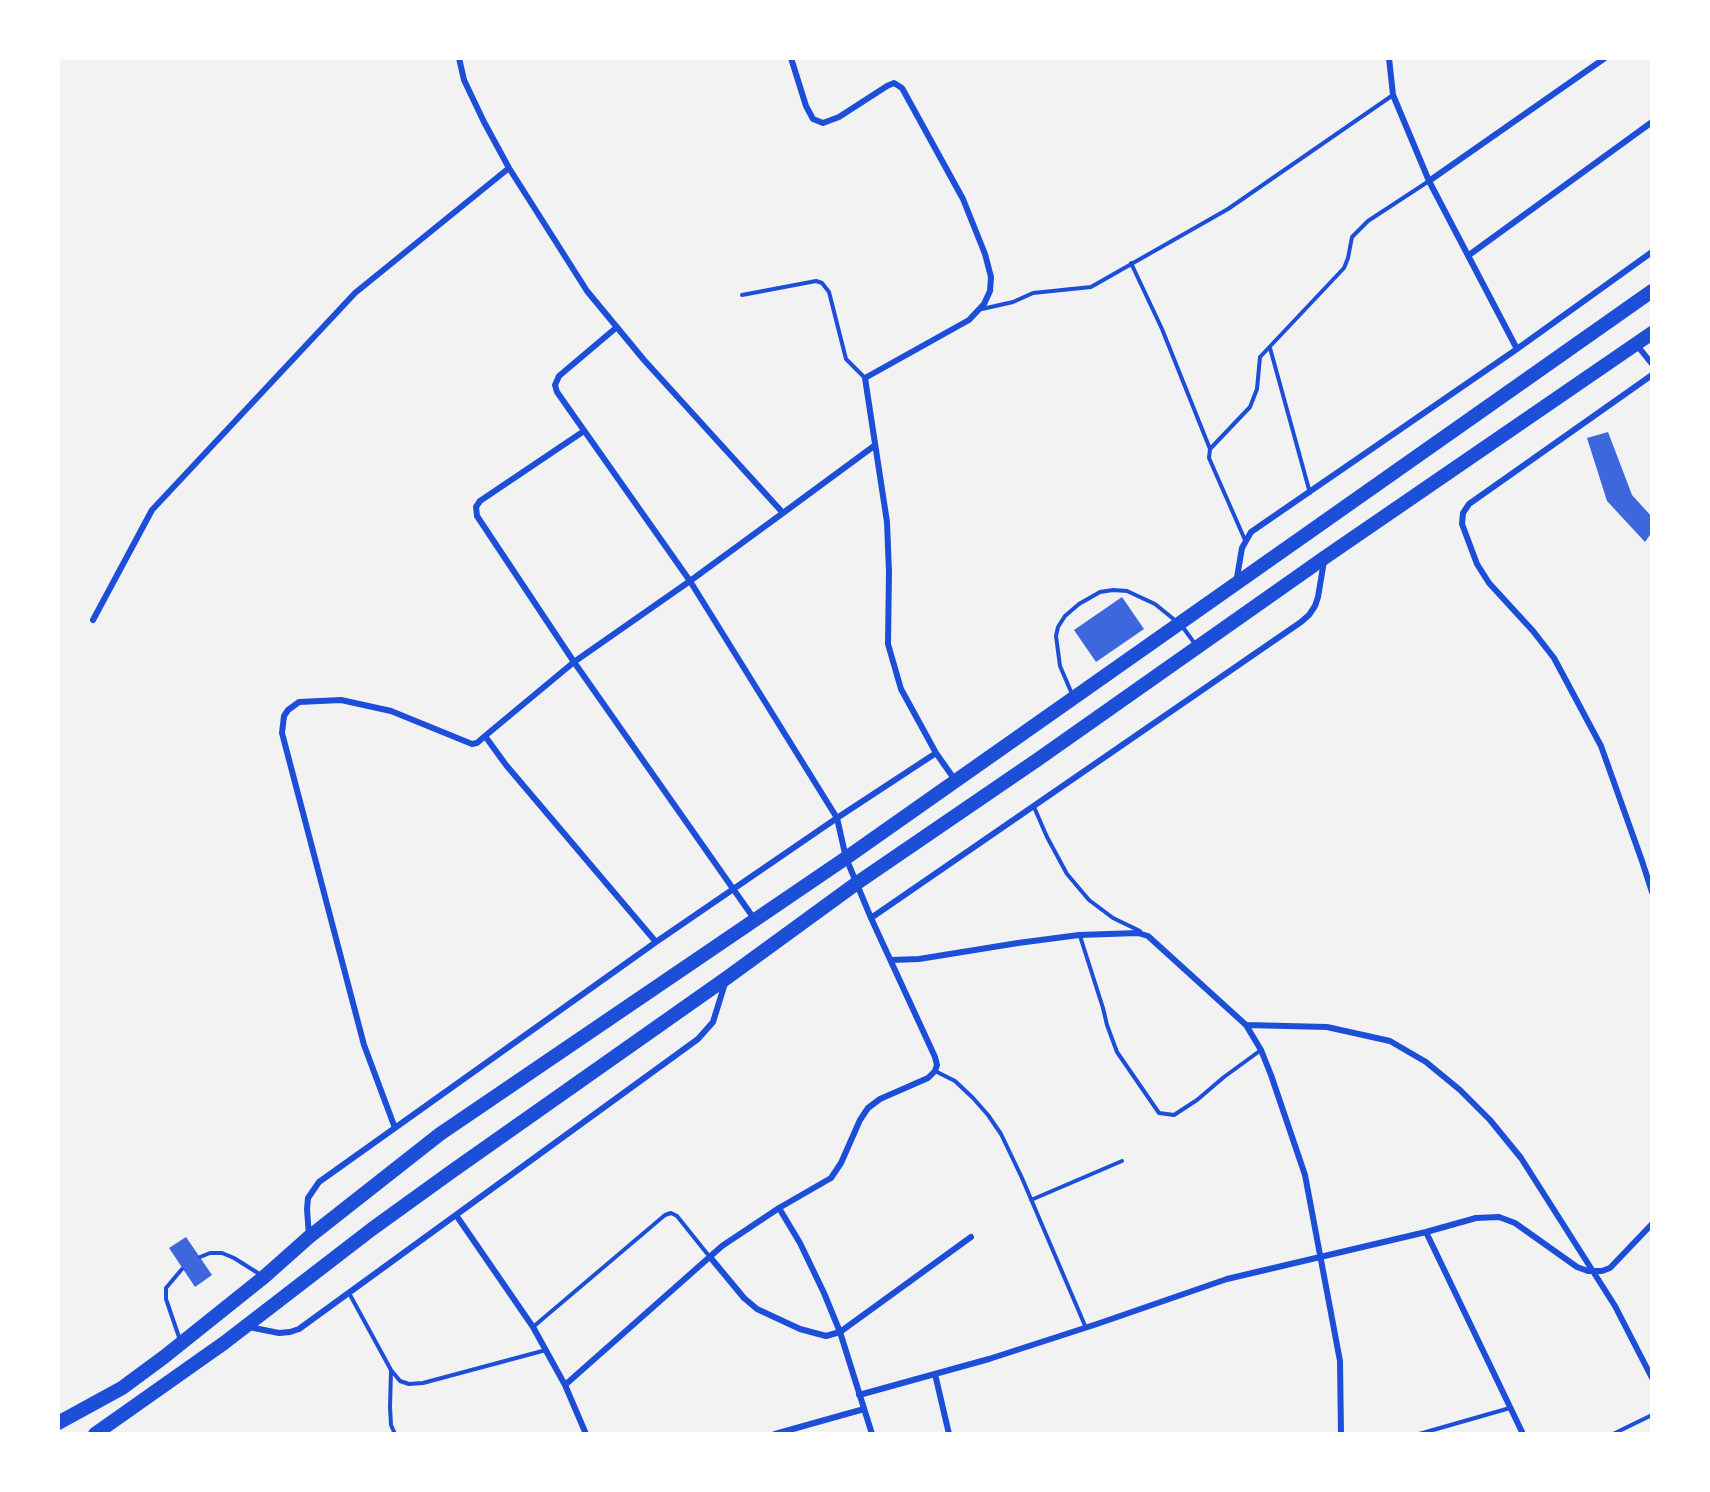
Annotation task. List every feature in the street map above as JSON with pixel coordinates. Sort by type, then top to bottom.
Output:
[{"type":"main road","points":[[58,1423],[122,1388],[181,1344],[440,1134],[846,858],[1652,291]]},
{"type":"main road","points":[[95,1434],[111,1426],[198,1362],[372,1229],[857,884],[1324,558],[1652,333]]},
{"type":"street","points":[[459,58],[464,80],[508,168],[586,291],[651,369],[783,513]]},
{"type":"street","points":[[791,58],[806,106],[813,119],[823,123],[839,117],[887,86],[894,83],[902,88],[963,198],[985,254],[991,277],[990,291],[984,304],[969,320],[864,378],[887,522],[888,644],[901,689],[936,753],[955,780]]},
{"type":"street","points":[[1389,58],[1393,95],[1429,181],[1516,349]]},
{"type":"street","points":[[1429,181],[1605,58]]},
{"type":"street","points":[[1469,255],[1652,122]]},
{"type":"street","points":[[93,620],[152,510],[355,293],[508,168]]},
{"type":"street","points":[[1236,584],[1242,548],[1251,532],[1310,493],[1652,252]]},
{"type":"street","points":[[565,1385],[731,1240],[779,1208],[831,1178],[837,1172],[860,1120],[868,1108],[928,1078],[937,1065],[846,858],[837,818],[690,581],[557,392],[555,385],[560,376],[617,327]]},
{"type":"street","points":[[1636,344],[1652,364]]},
{"type":"street","points":[[1652,375],[1469,504],[1463,513],[1462,524],[1477,564],[1489,584],[1533,631],[1554,658],[1601,746],[1652,892]]},
{"type":"street","points":[[584,431],[480,501],[476,507],[477,516],[574,662],[755,920]]},
{"type":"street","points":[[394,1128],[364,1045],[282,733],[284,716],[288,710],[299,702],[341,700],[391,711],[472,744],[477,743],[574,662],[690,581],[874,446]]},
{"type":"street","points":[[871,918],[1301,622],[1315,606],[1324,558]]},
{"type":"street","points":[[485,736],[506,765],[656,942]]},
{"type":"street","points":[[309,1238],[308,1198],[314,1188],[394,1128],[656,942],[936,753]]},
{"type":"street","points":[[891,960],[938,957],[1079,935],[1138,933],[1148,936],[1246,1025],[1261,1050],[1271,1075],[1305,1175],[1340,1361],[1341,1434]]},
{"type":"street","points":[[246,1326],[279,1333],[299,1329],[698,1039],[713,1022],[728,977]]},
{"type":"street","points":[[1246,1025],[1327,1027],[1390,1041],[1426,1062],[1460,1090],[1490,1120],[1521,1158],[1615,1306],[1652,1378]]},
{"type":"street","points":[[779,1208],[805,1253],[840,1332],[872,1434]]},
{"type":"street","points":[[456,1215],[533,1327],[565,1385],[586,1434]]},
{"type":"street","points":[[859,1395],[1086,1328],[1227,1280],[1476,1218],[1499,1217],[1515,1223],[1577,1267],[1593,1271],[1610,1268],[1652,1224]]},
{"type":"street","points":[[1426,1232],[1523,1434]]},
{"type":"street","points":[[710,1257],[744,1298],[757,1309],[792,1326],[826,1336],[840,1332],[971,1237]]},
{"type":"street","points":[[935,1374],[949,1434]]},
{"type":"street","points":[[775,1434],[864,1408]]},
{"type":"lane","points":[[979,309],[1013,302],[1033,293],[1092,287],[1228,209],[1393,95]]},
{"type":"lane","points":[[1210,449],[1250,407],[1257,390],[1260,357],[1344,268],[1352,237],[1368,221],[1429,181]]},
{"type":"lane","points":[[1131,263],[1162,330],[1210,449],[1209,458],[1245,540]]},
{"type":"lane","points":[[742,295],[816,280],[822,283],[829,292],[846,359],[864,378]]},
{"type":"lane","points":[[1269,347],[1310,493]]},
{"type":"lane","points":[[1073,698],[1060,666],[1056,636],[1058,627],[1065,616],[1079,604],[1100,592],[1127,591],[1155,604],[1180,623],[1198,647]]},
{"type":"lane","points":[[1034,806],[1047,837],[1067,874],[1089,900],[1113,918],[1148,936]]},
{"type":"lane","points":[[1079,935],[1117,1052],[1159,1113],[1174,1115],[1261,1050]]},
{"type":"lane","points":[[935,1071],[955,1081],[973,1098],[1001,1134],[1086,1328]]},
{"type":"lane","points":[[1030,1200],[1122,1161]]},
{"type":"lane","points":[[533,1327],[665,1215],[671,1213],[676,1216],[710,1257]]},
{"type":"lane","points":[[200,1257],[210,1253],[222,1253],[264,1277]]},
{"type":"lane","points":[[181,1344],[166,1293],[168,1284],[182,1269]]},
{"type":"lane","points":[[349,1292],[391,1370],[400,1381],[409,1384],[423,1383],[546,1350]]},
{"type":"lane","points":[[391,1370],[391,1425],[395,1434]]},
{"type":"lane","points":[[1419,1434],[1510,1408]]},
{"type":"lane","points":[[1613,1434],[1652,1415]]},
{"type":"building","points":[[1608,432],[1632,495],[1652,517],[1652,532],[1645,542],[1607,501],[1587,438]]},
{"type":"building","points":[[1122,597],[1144,629],[1096,662],[1074,630]]},
{"type":"building","points":[[186,1237],[212,1275],[195,1287],[169,1248]]}]
